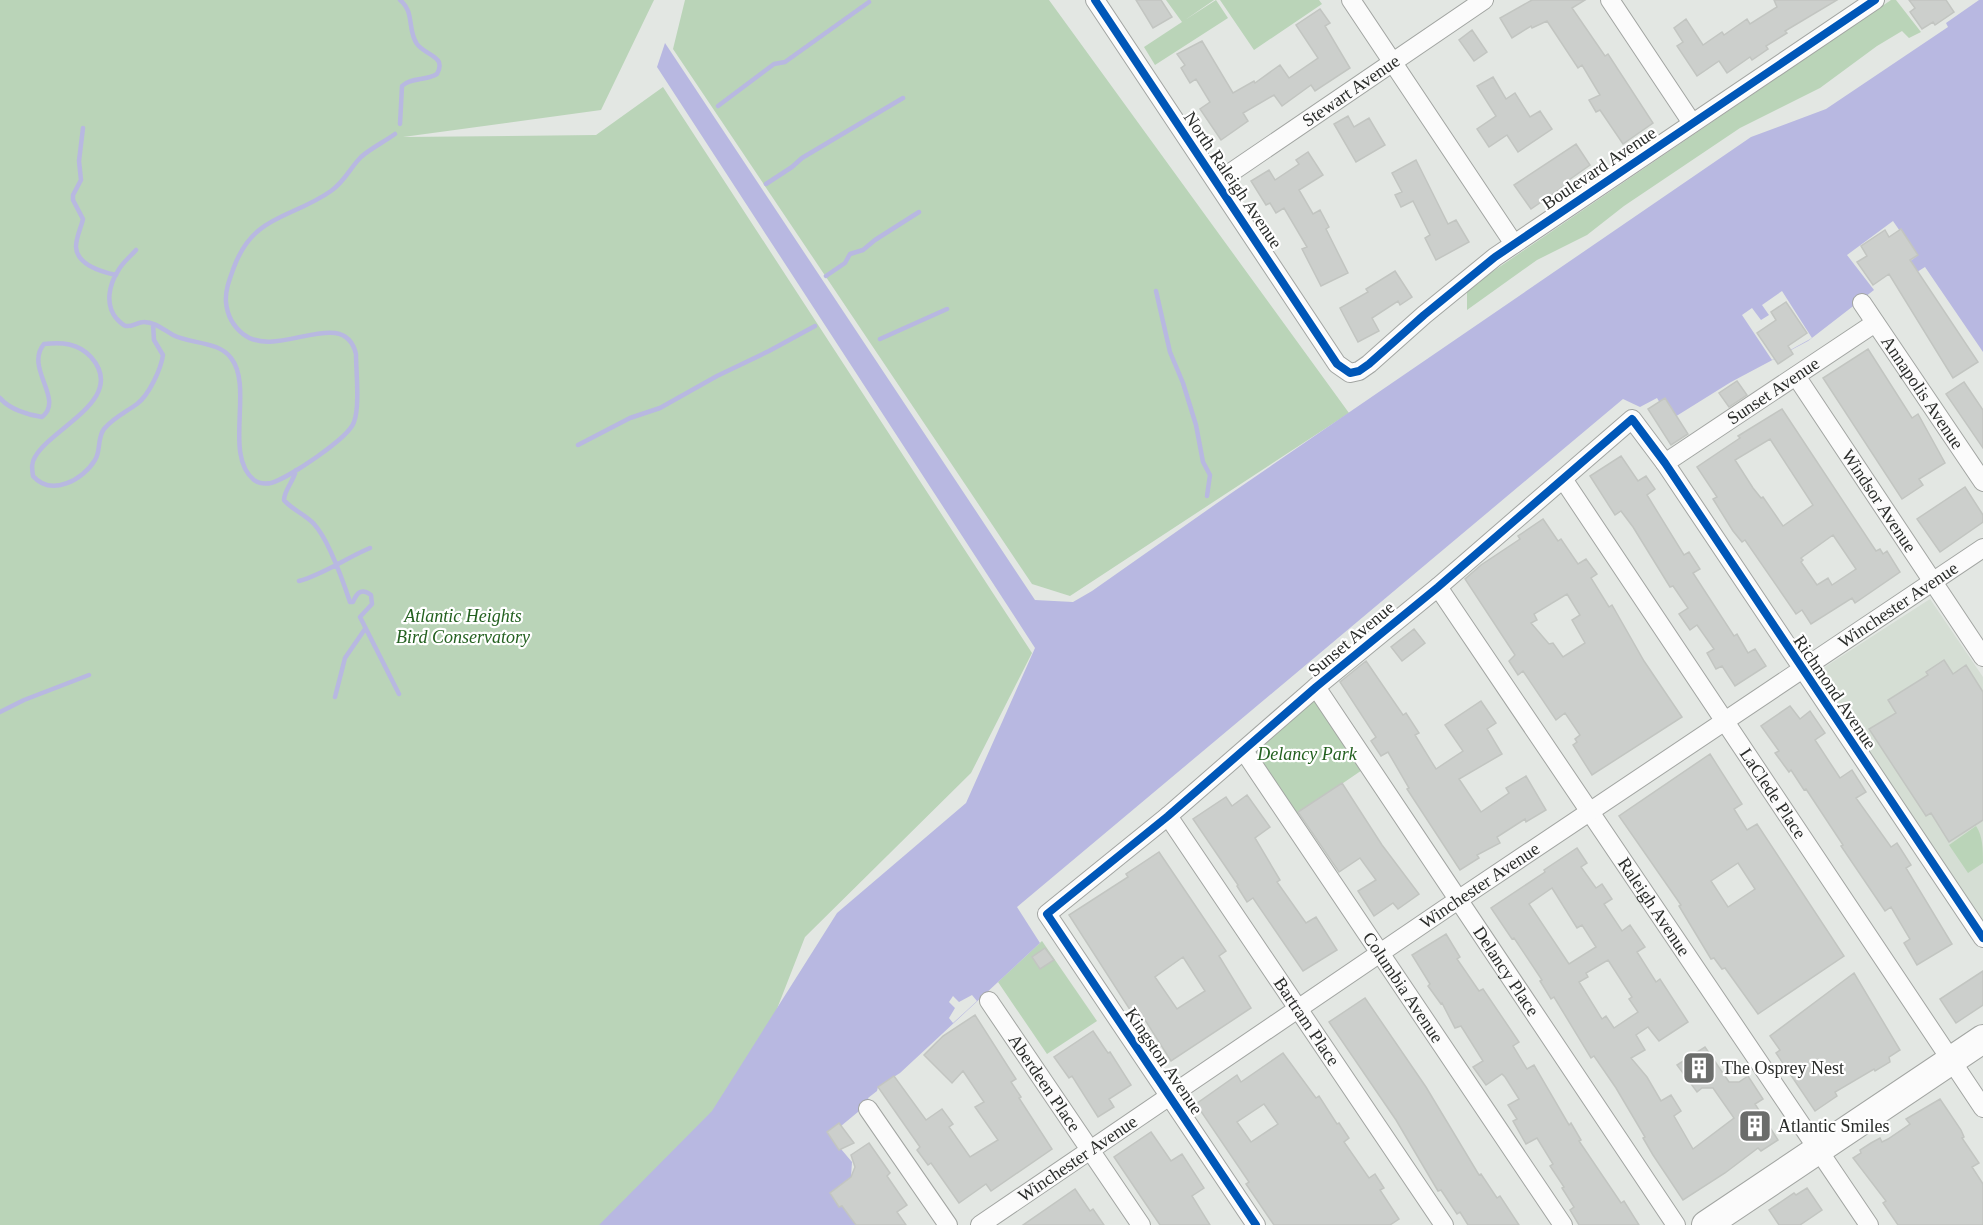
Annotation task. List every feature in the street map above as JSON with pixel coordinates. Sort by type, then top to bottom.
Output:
[{"type":"main road","points":[[1706,1225],[1983,1039]]},
{"type":"street","name":"North Raleigh Avenue","points":[[1095,0],[1337,364],[1350,373]]},
{"type":"street","points":[[1351,0],[1514,244]]},
{"type":"street","name":"Stewart Avenue","points":[[1217,182],[1484,0]]},
{"type":"street","points":[[1610,0],[1692,123]]},
{"type":"street","name":"Boulevard Avenue","points":[[1350,373],[1359,371],[1369,364],[1424,315],[1514,244],[1869,2]]},
{"type":"street","name":"Annapolis Avenue","points":[[1862,303],[1983,482]]},
{"type":"street","name":"Sunset Avenue","points":[[1047,914],[1168,816],[1316,687],[1438,587],[1632,419],[1665,463],[1875,323]]},
{"type":"street","name":"Windsor Avenue","points":[[1796,376],[1983,657]]},
{"type":"street","name":"Richmond Avenue","points":[[1665,463],[1983,938]]},
{"type":"street","name":"LaClede Place","points":[[1563,479],[1723,722],[1983,1108]]},
{"type":"street","name":"Winchester Avenue","points":[[980,1225],[1458,900],[1983,548]]},
{"type":"street","name":"Raleigh Avenue","points":[[1438,587],[1869,1225]]},
{"type":"street","name":"Delancy Place","points":[[1316,687],[1676,1225]]},
{"type":"street","name":"Columbia Avenue","points":[[1244,750],[1563,1225]]},
{"type":"street","name":"Bartram Place","points":[[1168,816],[1444,1225]]},
{"type":"street","name":"Kingston Avenue","points":[[1047,914],[1256,1225]]},
{"type":"street","name":"Aberdeen Place","points":[[989,1001],[1141,1225]]},
{"type":"street","points":[[868,1109],[948,1225]]},
{"type":"shaded area","points":[[1930,599],[1983,677],[1983,927],[1811,676]]},
{"type":"green space","name":"Atlantic Heights Bird Conservatory","points":[[0,0],[654,0],[601,110],[403,137],[596,135],[663,87],[1032,653],[971,773],[805,937],[743,1096],[640,1225],[0,1225]]},
{"type":"green space","points":[[685,0],[1049,0],[1349,413],[1070,596],[1032,584],[673,49]]},
{"type":"green space","points":[[1166,0],[1214,0],[1185,20],[1216,0],[1228,18],[1155,65],[1144,47],[1182,22]]},
{"type":"green space","points":[[1220,0],[1319,0],[1322,4],[1254,50]]},
{"type":"green space","points":[[1891,0],[1896,0],[1921,32],[1909,38],[1902,31],[1877,46],[1820,88],[1740,128],[1624,206],[1587,235],[1537,260],[1467,310],[1467,289]]},
{"type":"green space","name":"Delancy Park","points":[[1316,687],[1368,766],[1289,820],[1244,751]]},
{"type":"green space","points":[[1976,826],[1983,848],[1983,863],[1968,873],[1949,845]]},
{"type":"green space","points":[[1042,941],[1097,1021],[1047,1054],[998,982]]},
{"type":"water","points":[[1979,0],[1983,0],[1983,352],[1925,267],[1909,277],[1909,262],[1917,256],[1893,221],[1847,255],[1874,290],[1808,341],[1731,382],[1670,420],[1657,398],[1640,407],[1623,399],[1017,907],[1040,943],[900,1073],[878,1087],[877,1091],[868,1098],[870,1102],[841,1126],[839,1124],[827,1132],[839,1150],[841,1149],[852,1162],[851,1177],[830,1193],[839,1206],[843,1206],[856,1225],[599,1225],[712,1111],[837,913],[966,803],[1035,648],[657,67],[665,43],[1035,600],[1073,602],[1751,137],[1826,109],[1948,27],[1946,23]]},
{"type":"pier","points":[[1782,291],[1812,338],[1772,360],[1742,315],[1752,308],[1761,320],[1769,315],[1762,305]]},
{"type":"pier","points":[[972,995],[977,1001],[953,1023],[949,1018],[955,1008],[949,1002],[953,996],[959,1002]]},
{"type":"building","points":[[1136,0],[1161,0],[1172,17],[1153,28]]},
{"type":"building","points":[[1532,0],[1585,0],[1572,8],[1605,56],[1608,54],[1653,123],[1623,144],[1600,110],[1596,112],[1589,100],[1600,95],[1582,65],[1578,68],[1547,21],[1532,28],[1531,26],[1512,38],[1500,18]]},
{"type":"building","points":[[1774,0],[1837,0],[1785,31],[1787,33],[1766,46],[1768,49],[1752,60],[1750,57],[1727,73],[1719,61],[1697,76],[1677,46],[1683,42],[1674,28],[1686,19],[1703,45],[1722,32],[1724,35],[1747,19],[1750,24],[1777,7]]},
{"type":"building","points":[[1909,0],[1946,0],[1954,12],[1935,25],[1933,22],[1922,29],[1910,12],[1915,8]]},
{"type":"building","points":[[1320,9],[1330,23],[1325,26],[1350,68],[1315,91],[1311,85],[1282,106],[1274,95],[1243,113],[1248,121],[1221,140],[1200,109],[1210,102],[1196,79],[1190,83],[1181,68],[1185,65],[1177,54],[1202,41],[1233,93],[1254,81],[1255,83],[1280,65],[1289,78],[1318,58],[1296,25]]},
{"type":"building","points":[[1472,30],[1487,52],[1474,61],[1459,40]]},
{"type":"building","points":[[1493,77],[1506,99],[1515,93],[1530,117],[1540,111],[1552,129],[1518,152],[1507,135],[1489,147],[1477,129],[1496,116],[1477,86]]},
{"type":"building","points":[[1348,116],[1354,127],[1369,118],[1385,145],[1356,162],[1334,124]]},
{"type":"building","points":[[1576,144],[1590,165],[1531,209],[1514,185]]},
{"type":"building","points":[[1308,152],[1323,175],[1299,190],[1313,214],[1320,210],[1329,227],[1326,229],[1348,273],[1321,286],[1302,249],[1307,247],[1284,208],[1276,213],[1270,203],[1266,205],[1251,181],[1269,170],[1275,180],[1299,164],[1296,160]]},
{"type":"building","points":[[1416,160],[1448,224],[1456,220],[1469,242],[1436,260],[1425,238],[1430,235],[1413,201],[1401,207],[1395,195],[1402,192],[1392,173]]},
{"type":"building","points":[[1901,229],[1918,255],[1910,260],[1978,362],[1953,378],[1889,274],[1873,285],[1857,262],[1867,256],[1861,246],[1885,230],[1889,237]]},
{"type":"building","points":[[1395,271],[1412,297],[1400,305],[1398,301],[1372,318],[1379,331],[1358,342],[1340,308],[1368,292],[1366,289]]},
{"type":"building","points":[[1786,302],[1807,333],[1788,346],[1793,354],[1778,364],[1757,333],[1776,320],[1771,312]]},
{"type":"building","points":[[1868,349],[1912,418],[1918,414],[1945,463],[1919,479],[1923,485],[1902,499],[1823,378]]},
{"type":"building","points":[[1737,381],[1747,395],[1729,407],[1719,393]]},
{"type":"building","points":[[1964,382],[1983,410],[1983,448],[1946,394]]},
{"type":"building","points":[[1665,398],[1688,434],[1671,445],[1648,409]]},
{"type":"building","points":[[1782,409],[1876,551],[1880,549],[1883,554],[1887,551],[1900,572],[1855,603],[1852,598],[1811,624],[1802,610],[1796,614],[1745,540],[1742,542],[1733,531],[1713,499],[1717,497],[1697,467],[1740,438],[1738,436]],"holes":[[[1770,439],[1813,505],[1783,526],[1763,497],[1761,498],[1753,488],[1735,460]],[[1833,535],[1856,569],[1832,585],[1828,578],[1817,585],[1801,562],[1803,560],[1801,558]]]},
{"type":"building","points":[[1621,456],[1638,481],[1646,476],[1655,489],[1647,495],[1684,555],[1689,552],[1700,569],[1693,573],[1734,636],[1737,634],[1748,653],[1755,649],[1766,666],[1735,686],[1722,666],[1716,669],[1707,653],[1714,649],[1697,625],[1690,630],[1679,614],[1688,608],[1673,586],[1670,587],[1633,527],[1621,511],[1615,515],[1590,476]]},
{"type":"building","points":[[1965,487],[1983,515],[1983,522],[1940,552],[1917,519]]},
{"type":"building","points":[[1543,519],[1558,541],[1561,539],[1578,564],[1586,559],[1597,574],[1591,578],[1609,607],[1612,605],[1644,661],[1682,717],[1592,775],[1573,745],[1577,742],[1575,739],[1580,735],[1565,713],[1556,720],[1523,671],[1518,675],[1509,661],[1515,655],[1465,579],[1481,565],[1520,539],[1518,536]],"holes":[[[1567,594],[1580,615],[1572,620],[1585,643],[1563,657],[1553,643],[1549,644],[1531,623],[1537,620],[1534,614]]]},
{"type":"building","points":[[1414,629],[1425,643],[1402,661],[1391,647]]},
{"type":"building","points":[[1944,660],[1953,674],[1966,665],[1983,692],[1983,820],[1949,842],[1931,813],[1926,816],[1869,729],[1896,713],[1888,700],[1928,675],[1926,672]]},
{"type":"building","points":[[1366,661],[1403,715],[1406,713],[1419,733],[1415,735],[1436,769],[1463,751],[1445,725],[1481,701],[1496,723],[1487,729],[1502,754],[1459,779],[1481,812],[1509,793],[1506,788],[1526,776],[1546,810],[1526,822],[1525,819],[1497,837],[1500,843],[1477,855],[1479,858],[1460,870],[1407,789],[1409,788],[1388,752],[1381,756],[1371,741],[1376,737],[1340,682]]},
{"type":"building","points":[[1790,706],[1800,719],[1810,711],[1825,733],[1815,740],[1840,778],[1852,770],[1866,792],[1856,798],[1891,847],[1897,843],[1911,865],[1906,868],[1952,944],[1917,965],[1904,943],[1910,939],[1891,907],[1885,911],[1806,789],[1804,790],[1791,770],[1789,772],[1775,753],[1779,751],[1761,726]]},
{"type":"building","points":[[1710,754],[1742,804],[1734,809],[1747,830],[1757,824],[1844,956],[1758,1014],[1725,968],[1722,969],[1714,958],[1711,959],[1679,906],[1681,905],[1619,816]],"holes":[[[1738,863],[1755,889],[1728,907],[1711,881]]]},
{"type":"building","points":[[1342,783],[1382,845],[1419,894],[1398,909],[1393,903],[1374,916],[1358,891],[1376,880],[1360,858],[1339,872],[1298,812]]},
{"type":"building","points":[[1247,795],[1270,827],[1255,838],[1280,880],[1277,882],[1306,923],[1316,917],[1337,950],[1303,971],[1253,898],[1247,902],[1193,819],[1226,797],[1232,806]]},
{"type":"building","points":[[1577,848],[1587,863],[1581,867],[1596,888],[1602,884],[1612,899],[1604,904],[1622,931],[1630,925],[1645,947],[1637,952],[1656,982],[1660,979],[1688,1022],[1659,1041],[1648,1027],[1636,1035],[1645,1050],[1631,1058],[1647,1077],[1661,1101],[1671,1095],[1681,1111],[1674,1116],[1693,1149],[1734,1118],[1713,1088],[1702,1088],[1697,1092],[1677,1065],[1705,1047],[1729,1082],[1739,1082],[1748,1076],[1763,1099],[1755,1104],[1778,1140],[1761,1151],[1758,1148],[1683,1200],[1653,1155],[1616,1088],[1594,1056],[1591,1058],[1554,997],[1551,999],[1540,981],[1542,980],[1491,908],[1545,872],[1544,870]],"holes":[[[1552,888],[1577,928],[1582,925],[1596,947],[1569,964],[1529,904]],[[1608,960],[1632,997],[1629,999],[1638,1012],[1614,1028],[1606,1016],[1602,1019],[1579,982],[1588,977],[1586,973]]]},
{"type":"building","points":[[1159,852],[1226,951],[1219,956],[1251,1008],[1171,1061],[1140,1012],[1134,1016],[1069,915],[1128,877],[1126,874]],"holes":[[[1183,957],[1205,991],[1177,1009],[1155,977]]]},
{"type":"building","points":[[1446,934],[1460,957],[1457,959],[1479,991],[1483,989],[1519,1042],[1513,1046],[1527,1069],[1534,1065],[1569,1125],[1571,1123],[1581,1140],[1579,1141],[1621,1203],[1624,1201],[1639,1225],[1579,1225],[1570,1210],[1574,1207],[1550,1166],[1553,1164],[1537,1138],[1526,1144],[1513,1121],[1517,1119],[1508,1105],[1519,1099],[1505,1077],[1502,1074],[1486,1085],[1473,1067],[1483,1061],[1461,1026],[1455,1028],[1442,1003],[1428,986],[1430,984],[1412,955]]},
{"type":"building","points":[[1045,948],[1054,960],[1040,969],[1032,957]]},
{"type":"building","points":[[1983,971],[1983,1005],[1956,1023],[1940,999]]},
{"type":"building","points":[[1854,973],[1900,1050],[1889,1057],[1890,1062],[1835,1092],[1837,1096],[1815,1111],[1776,1053],[1780,1050],[1770,1036]]},
{"type":"building","points":[[1365,998],[1426,1087],[1479,1175],[1481,1174],[1497,1198],[1500,1196],[1519,1225],[1468,1225],[1460,1212],[1457,1214],[1441,1190],[1438,1191],[1396,1120],[1329,1022]]},
{"type":"building","points":[[975,1015],[1016,1079],[1011,1082],[1021,1097],[1019,1098],[1052,1149],[991,1191],[986,1184],[959,1203],[931,1163],[928,1165],[917,1150],[920,1147],[878,1087],[894,1076],[926,1120],[942,1109],[953,1124],[949,1127],[970,1157],[998,1140],[975,1107],[984,1102],[963,1071],[952,1083],[924,1055],[943,1036]]},
{"type":"building","points":[[1093,1031],[1108,1053],[1110,1052],[1131,1085],[1109,1099],[1114,1107],[1098,1117],[1072,1076],[1069,1078],[1054,1057]]},
{"type":"building","points":[[1283,1053],[1316,1098],[1319,1096],[1337,1124],[1339,1123],[1349,1138],[1344,1142],[1369,1178],[1375,1174],[1384,1188],[1380,1190],[1399,1219],[1390,1225],[1274,1225],[1246,1184],[1249,1182],[1196,1104],[1237,1075],[1241,1082]],"holes":[[[1264,1104],[1278,1124],[1251,1142],[1237,1122]]]},
{"type":"building","points":[[1940,1099],[1961,1130],[1964,1137],[1962,1138],[1979,1163],[1972,1167],[1983,1184],[1983,1225],[1898,1225],[1883,1203],[1886,1201],[1853,1158],[1861,1153],[1860,1150],[1880,1138],[1882,1142],[1888,1139],[1910,1124],[1906,1119]]},
{"type":"building","points":[[839,1123],[854,1143],[839,1150],[827,1132]]},
{"type":"building","points":[[1151,1132],[1171,1161],[1182,1154],[1204,1188],[1192,1196],[1210,1225],[1160,1225],[1114,1157]]},
{"type":"building","points":[[869,1143],[890,1173],[887,1176],[907,1205],[897,1212],[906,1225],[856,1225],[842,1206],[839,1207],[830,1193],[851,1177],[855,1167],[851,1155]]},
{"type":"building","points":[[1807,1188],[1822,1210],[1800,1225],[1779,1225],[1769,1210],[1794,1193],[1796,1195]]},
{"type":"building","points":[[1075,1189],[1090,1211],[1093,1209],[1104,1225],[1023,1225]]},
{"type":"waterway","points":[[400,0],[408,10],[412,33],[417,44],[439,63],[437,74],[410,81],[402,86],[400,124]]},
{"type":"waterway","points":[[718,106],[774,64],[785,62],[869,2]]},
{"type":"waterway","points":[[766,184],[802,158],[903,98]]},
{"type":"waterway","points":[[83,128],[79,161],[81,180],[73,195],[73,200],[83,219],[76,247],[77,253],[91,267],[116,275]]},
{"type":"waterway","points":[[136,250],[122,265],[112,282],[109,301],[116,318],[121,323],[130,326],[144,322],[152,323],[180,338],[226,352],[237,371],[240,386],[239,438],[245,469],[258,482],[271,483],[279,480],[330,447],[350,429],[356,415],[356,354],[349,340],[338,334],[324,333],[273,341],[257,341],[243,334],[233,324],[228,311],[226,298],[229,280],[242,250],[263,227],[331,191],[361,157],[395,134]]},
{"type":"waterway","points":[[826,276],[845,263],[850,254],[863,250],[919,212]]},
{"type":"waterway","points":[[1156,291],[1170,352],[1183,383],[1196,425],[1203,462],[1210,475],[1207,496]]},
{"type":"waterway","points":[[880,339],[947,309]]},
{"type":"waterway","points":[[0,398],[19,411],[42,417],[48,410],[49,401],[38,363],[39,353],[44,344],[69,344],[81,349],[91,357],[100,372],[100,386],[94,399],[83,412],[44,446],[32,464],[33,476],[40,482],[57,485],[75,479],[83,474],[95,460],[100,436],[104,429],[115,418],[137,404],[146,395],[154,381],[163,355],[154,340],[153,324]]},
{"type":"waterway","points":[[578,445],[630,418],[660,408],[815,326]]},
{"type":"waterway","points":[[296,470],[284,500],[320,531],[335,561],[350,602],[353,602],[360,592],[371,595],[372,604],[360,617],[399,694]]},
{"type":"waterway","points":[[299,581],[370,548]]},
{"type":"waterway","points":[[335,697],[345,658],[365,629]]},
{"type":"waterway","points":[[0,712],[24,700],[89,675]]},
{"type":"cycle path","points":[[1095,0],[1337,364],[1350,373],[1359,371],[1369,364],[1495,257],[1875,0]]},
{"type":"cycle path","points":[[1256,1225],[1047,914],[1168,816],[1316,687],[1438,587],[1632,419],[1665,463],[1983,938]]},
{"type":"place","name":"The Osprey Nest","points":[[1699,1068]]},
{"type":"place","name":"Atlantic Smiles","points":[[1755,1126]]}]
